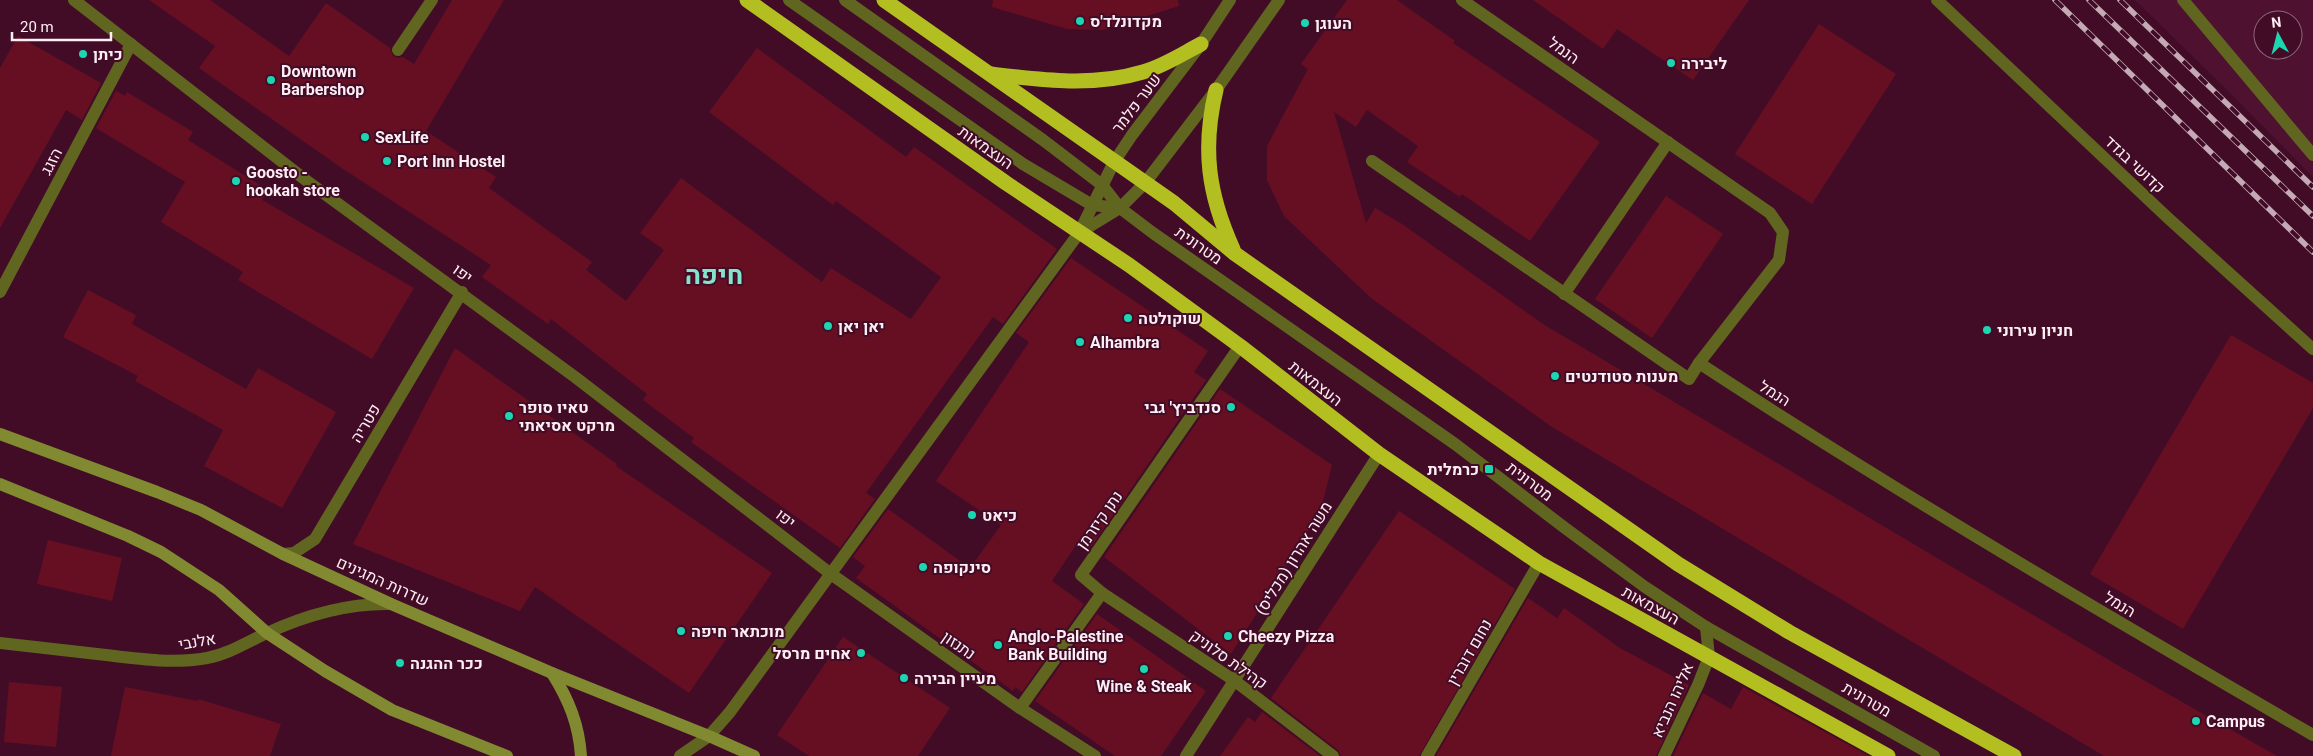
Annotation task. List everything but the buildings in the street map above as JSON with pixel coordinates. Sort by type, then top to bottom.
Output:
[{"type":"highway","name":"העצמאות","points":[[747,0],[1080,233],[1130,265],[1240,346],[1378,454],[1539,563],[1888,756]]},
{"type":"highway","points":[[884,0],[1174,203],[1234,253],[1678,564],[1789,632],[2014,756]]},
{"type":"highway","points":[[987,73],[1054,82],[1102,80],[1142,72],[1167,63],[1201,44]]},
{"type":"highway","points":[[1216,90],[1209,120],[1211,176],[1223,227],[1234,253]]},
{"type":"street","name":"יפו","points":[[74,0],[307,180],[462,292],[831,574]]},
{"type":"street","points":[[398,50],[432,0]]},
{"type":"street","name":"מטרונית","points":[[789,0],[1023,164],[1092,205],[1120,208]]},
{"type":"street","name":"מטרונית","points":[[845,0],[1043,140],[1102,185],[1120,208],[1455,444],[1646,587],[1706,627],[1934,756]]},
{"type":"street","name":"שער פלמר","points":[[1080,233],[1114,162],[1132,135],[1201,44],[1230,0]]},
{"type":"street","points":[[680,756],[709,736],[730,712],[1080,233],[1120,208],[1145,183],[1216,90],[1278,0]]},
{"type":"street","name":"הנמל","points":[[1462,0],[1770,213],[1783,232],[1779,260],[1699,363],[1769,409],[2116,621],[2313,735]]},
{"type":"street","name":"קדושי בגדד","points":[[1937,0],[2168,218],[2313,349]]},
{"type":"street","points":[[2183,0],[2313,155]]},
{"type":"street","name":"הזגג","points":[[0,292],[131,44]]},
{"type":"street","points":[[1564,294],[1668,142]]},
{"type":"street","points":[[1372,161],[1689,379],[1699,363]]},
{"type":"street","name":"פטריה","points":[[283,554],[299,550],[315,538],[462,292]]},
{"type":"street","name":"נתן קיזרמן","points":[[1102,593],[1080,575],[1240,346]]},
{"type":"street","name":"שדרות המגינים","points":[[0,434],[201,510],[283,554],[391,604],[552,674],[709,736],[754,756]]},
{"type":"street","name":"משה אהרון (מכליס)","points":[[1186,756],[1378,454]]},
{"type":"street","points":[[0,484],[128,536],[161,552],[218,590],[267,633],[325,671],[392,710],[507,756]]},
{"type":"street","name":"נחום דוברין","points":[[1427,756],[1539,563]]},
{"type":"street","name":"נתנזון","points":[[831,574],[1020,708],[1095,756]]},
{"type":"street","points":[[1020,708],[1102,593]]},
{"type":"street","name":"קהילת סלוניק","points":[[1102,593],[1235,680],[1334,756]]},
{"type":"street","name":"אלנבי","points":[[0,643],[179,662],[209,658],[237,648],[267,633],[333,609],[368,603],[391,604]]},
{"type":"street","name":"אליהו הנביא","points":[[1664,756],[1698,685],[1708,657],[1706,627]]},
{"type":"street","points":[[552,674],[566,696],[575,716],[581,756]]},
{"type":"shaded area","points":[[2135,0],[2313,0],[2313,177],[2225,88]]},
{"type":"railway","points":[[2055,0],[2313,252]]},
{"type":"railway","points":[[2089,0],[2313,216]]},
{"type":"railway","points":[[2120,0],[2313,187]]},
{"type":"place","name":"מקדונלד'ס","points":[[1080,21]]},
{"type":"place","name":"העוגן","points":[[1305,23]]},
{"type":"place","name":"כיתן","points":[[83,54]]},
{"type":"place","name":"ליבירה","points":[[1671,63]]},
{"type":"place","name":"Downtown Barbershop","points":[[271,80]]},
{"type":"place","name":"SexLife","points":[[365,137]]},
{"type":"place","name":"Port Inn Hostel","points":[[387,161]]},
{"type":"place","name":"Goosto - hookah store","points":[[236,181]]},
{"type":"place","name":"שוקולטה","points":[[1128,318]]},
{"type":"place","name":"יאן יאן","points":[[828,326]]},
{"type":"place","name":"חניון עירוני","points":[[1987,330]]},
{"type":"place","name":"Alhambra","points":[[1080,342]]},
{"type":"place","name":"מענות סטודנטים","points":[[1555,376]]},
{"type":"place","name":"סנדביץ' גבי","points":[[1231,407]]},
{"type":"place","name":"טאיו סופר מרקט אסיאתי","points":[[509,416]]},
{"type":"place","name":"כרמלית","points":[[1489,469]]},
{"type":"place","name":"כיאט","points":[[972,515]]},
{"type":"place","name":"סינקופה","points":[[923,567]]},
{"type":"place","name":"מוכתאר חיפה","points":[[681,631]]},
{"type":"place","name":"Cheezy Pizza","points":[[1228,636]]},
{"type":"place","name":"Anglo-Palestine Bank Building","points":[[998,645]]},
{"type":"place","name":"אחים מרסל","points":[[861,653]]},
{"type":"place","name":"ככר ההגנה","points":[[400,663]]},
{"type":"place","name":"Wine & Steak","points":[[1144,669]]},
{"type":"place","name":"מעיין הבירה","points":[[904,678]]},
{"type":"place","name":"Campus","points":[[2196,721]]},
{"type":"district","name":"חיפה","points":[[714,275]]}]
